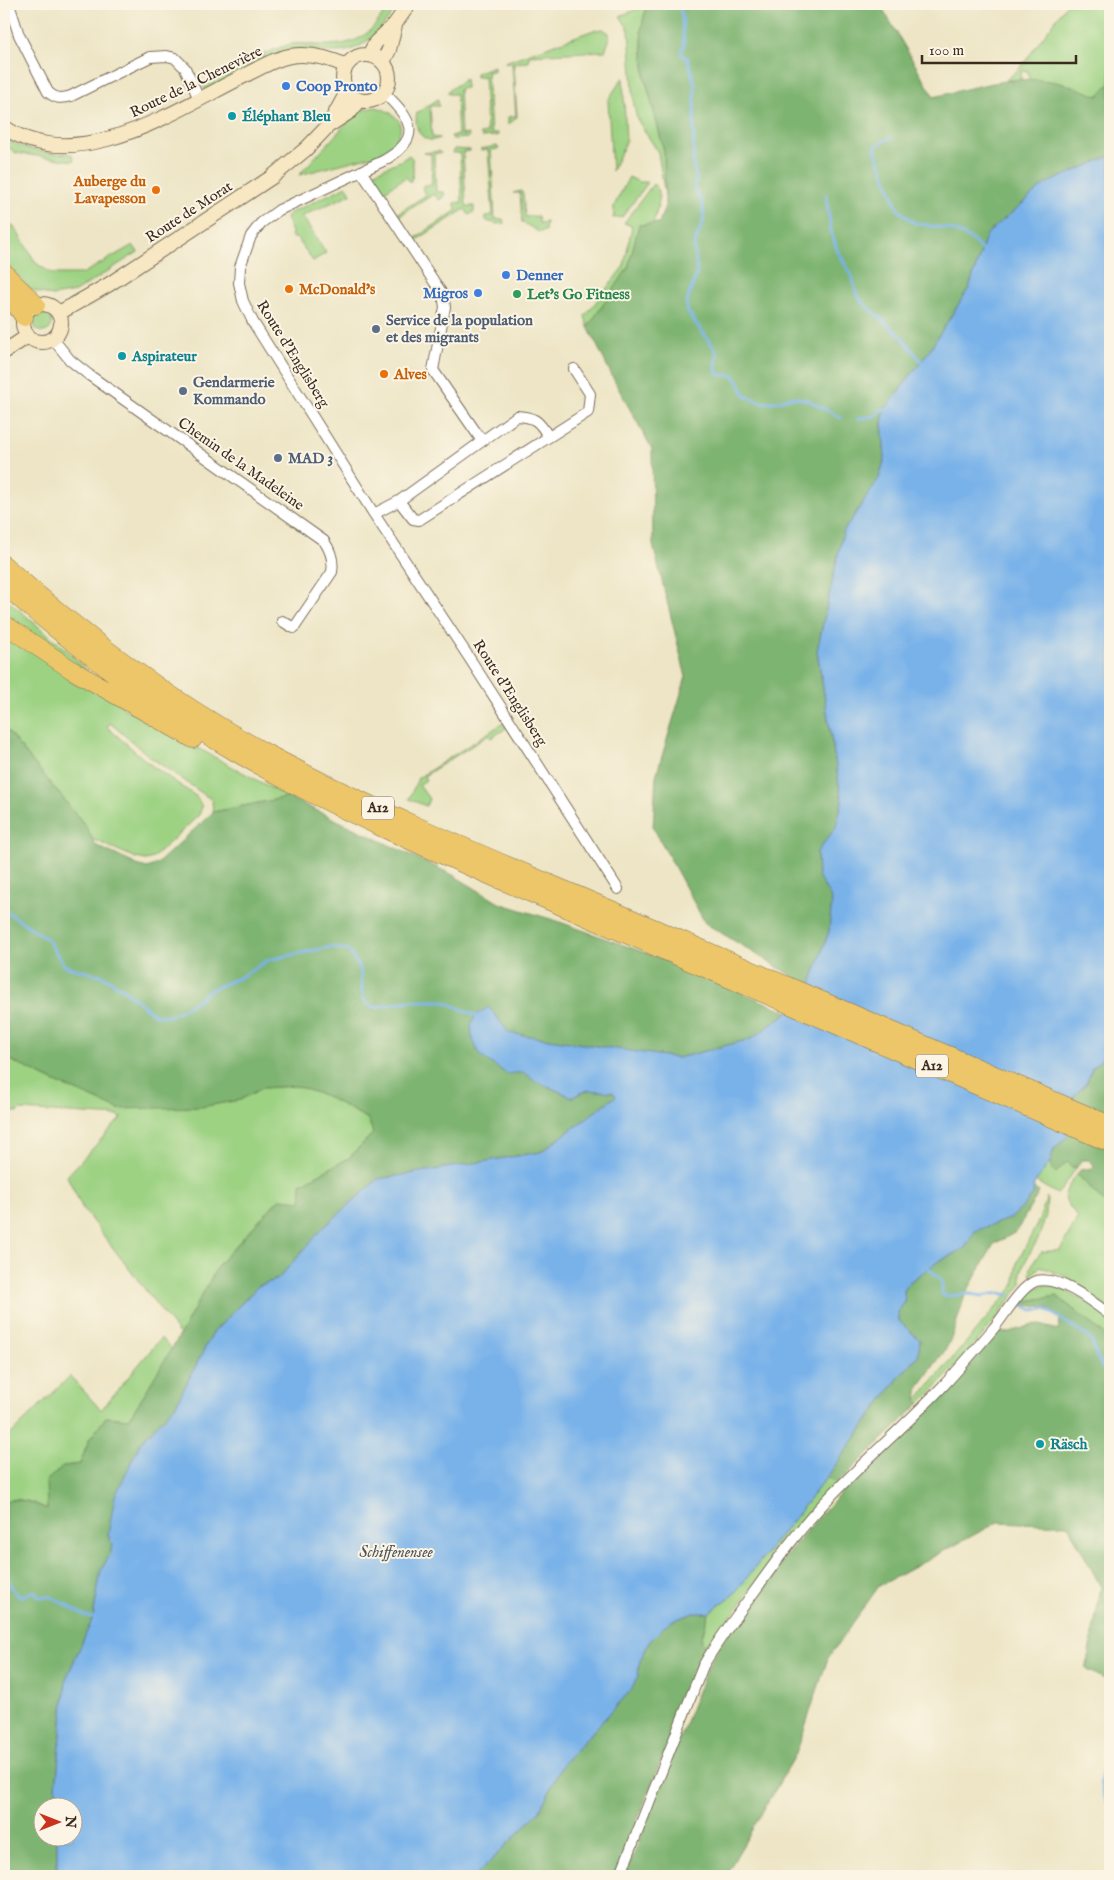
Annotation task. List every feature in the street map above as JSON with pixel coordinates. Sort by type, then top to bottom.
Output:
[{"type":"highway","points":[[4,272],[19,289],[27,293],[30,311]]},
{"type":"highway","points":[[4,288],[30,311]]},
{"type":"highway","name":"A12","points":[[4,565],[65,617],[131,667],[199,713],[278,759],[368,804],[1110,1143]]},
{"type":"highway","name":"A12","points":[[4,585],[78,646],[145,695],[239,754],[319,797],[440,853],[1110,1125]]},
{"type":"highway","points":[[4,624],[72,670],[165,724],[207,747],[319,797]]},
{"type":"main road","points":[[369,54],[376,42],[395,24],[409,4]]},
{"type":"main road","points":[[383,62],[389,50],[395,24]]},
{"type":"main road","points":[[369,54],[383,62],[387,67],[389,81],[384,93],[373,100],[359,100],[347,92],[343,79],[346,66],[358,56],[369,54]]},
{"type":"main road","name":"Route de la Chenevière","points":[[4,127],[18,136],[37,142],[60,145],[84,144],[139,128],[289,56],[310,56],[327,59],[346,66]]},
{"type":"main road","name":"Route de Morat","points":[[328,126],[347,92]]},
{"type":"main road","name":"Route de Morat","points":[[59,313],[108,285],[277,173],[306,149],[328,126],[351,111],[359,100]]},
{"type":"main road","points":[[49,305],[59,313],[60,330],[53,339],[37,342],[28,336],[24,328],[30,311],[49,305]]},
{"type":"main road","points":[[4,352],[28,336]]},
{"type":"street","points":[[9,4],[19,35],[48,92],[52,96],[57,98],[71,96],[150,57],[167,56],[175,58],[184,68],[199,99]]},
{"type":"street","name":"Route d'Englisberg","points":[[384,93],[406,115],[409,121],[409,136],[400,148],[389,157],[279,210],[261,223],[251,236],[240,267],[239,283],[243,301],[253,322],[374,514],[618,888]]},
{"type":"street","points":[[361,171],[443,294],[445,307],[433,370],[482,442]]},
{"type":"street","name":"Chemin de la Madeleine","points":[[53,339],[70,360],[89,375],[324,541],[333,562],[332,572],[294,628],[282,621]]},
{"type":"street","points":[[399,501],[414,519],[419,520],[588,412],[590,394],[574,369]]},
{"type":"street","points":[[374,514],[399,501],[517,416],[530,416],[540,424],[548,436]]},
{"type":"street","points":[[620,1876],[703,1666],[716,1643],[764,1578],[826,1501],[943,1386],[994,1328],[1027,1286],[1046,1280],[1055,1282],[1083,1295],[1110,1314]]},
{"type":"green space","points":[[390,4],[400,4],[380,30],[355,48],[333,52],[294,49],[209,89],[203,88],[207,83],[228,70],[291,44],[341,44],[360,38],[375,25]]},
{"type":"green space","points":[[647,4],[880,4],[934,97],[991,83],[1020,80],[1062,83],[1098,96],[1110,83],[1110,156],[1045,184],[987,234],[969,288],[927,354],[885,409],[882,423],[885,458],[879,478],[843,532],[817,651],[842,802],[836,827],[817,853],[818,876],[832,900],[829,931],[810,987],[705,923],[653,827],[656,776],[686,677],[653,545],[652,449],[616,384],[588,327],[628,268],[639,225],[659,223],[665,206],[664,151],[645,77],[641,30]]},
{"type":"green space","points":[[1067,4],[1110,4],[1110,83],[1098,96],[1055,83],[1029,80],[1028,71],[1021,71],[1021,80],[1006,80],[1021,67]]},
{"type":"green space","points":[[647,5],[641,30],[645,77],[664,151],[665,196],[658,152],[637,119],[634,105],[629,30],[620,16]]},
{"type":"green space","points":[[603,29],[609,33],[609,41],[605,51],[529,55],[529,62],[514,63],[517,117],[508,125],[508,117],[516,116],[512,63],[505,62],[594,30]]},
{"type":"green space","points":[[494,66],[494,71],[487,72],[491,133],[498,134],[497,136],[482,137],[480,134],[487,133],[484,76],[476,77],[476,73]]},
{"type":"green space","points":[[623,77],[626,142],[612,171],[608,100]]},
{"type":"green space","points":[[465,79],[466,88],[459,89],[461,135],[469,134],[469,136],[467,138],[453,139],[451,136],[458,135],[456,94],[448,94],[448,91]]},
{"type":"green space","points":[[438,99],[439,106],[430,106],[432,137],[440,138],[429,140],[424,138],[418,130],[417,113]]},
{"type":"green space","points":[[376,107],[395,116],[399,122],[399,135],[388,148],[379,154],[299,175],[355,114],[365,109]]},
{"type":"green space","points":[[4,138],[28,149],[72,154],[74,161],[16,153],[4,144]]},
{"type":"green space","points":[[497,146],[499,149],[491,150],[495,219],[503,219],[504,223],[497,224],[487,221],[485,218],[485,216],[493,215],[488,150],[481,151],[481,149]]},
{"type":"green space","points":[[454,149],[470,150],[463,152],[466,206],[474,206],[474,212],[469,215],[465,209],[415,241],[419,250],[407,232],[414,239],[457,210],[454,203],[462,202],[460,153],[452,153]]},
{"type":"green space","points":[[439,151],[441,153],[434,154],[436,192],[444,192],[444,197],[439,200],[434,194],[399,216],[404,224],[402,225],[390,207],[392,206],[397,214],[426,195],[422,188],[424,185],[432,185],[431,154],[423,153]]},
{"type":"green space","points":[[409,155],[412,158],[413,170],[410,182],[406,177],[383,192],[387,199],[384,199],[374,180],[375,172]]},
{"type":"green space","points":[[629,177],[639,182],[647,182],[647,184],[622,217],[613,218],[614,206]]},
{"type":"green space","points":[[653,184],[657,188],[659,197],[653,224],[639,225],[628,268],[588,327],[585,316],[624,266],[632,226],[624,223]]},
{"type":"green space","points":[[347,186],[351,194],[302,216],[326,253],[313,261],[297,238],[291,236],[292,232],[286,218],[288,214]]},
{"type":"green space","points":[[521,191],[523,193],[525,217],[538,216],[539,223],[546,222],[545,231],[539,232],[522,222],[520,193],[513,193]]},
{"type":"green space","points":[[4,219],[15,228],[36,263],[52,274],[82,274],[133,245],[138,252],[75,292],[52,296],[31,290],[4,261]]},
{"type":"green space","points":[[43,314],[51,319],[52,323],[47,331],[43,332],[35,327],[34,323],[39,315]]},
{"type":"green space","points":[[4,597],[65,649],[124,708],[288,797],[213,812],[212,800],[150,757],[110,723],[107,727],[151,765],[197,797],[202,807],[199,815],[153,858],[146,860],[136,858],[92,839],[85,825],[4,727]]},
{"type":"green space","points":[[505,722],[507,725],[505,729],[491,738],[489,735],[424,776],[426,780],[419,785],[429,799],[426,806],[409,799],[418,778]]},
{"type":"green space","points":[[4,727],[85,825],[95,845],[137,865],[147,868],[157,864],[213,812],[288,797],[453,875],[499,903],[557,921],[660,958],[788,1012],[751,1039],[678,1058],[508,1033],[489,1008],[523,1072],[528,1074],[533,1080],[572,1097],[588,1090],[613,1092],[616,1096],[541,1152],[378,1179],[323,1228],[278,1279],[258,1286],[212,1334],[175,1406],[141,1442],[108,1534],[112,1546],[110,1555],[101,1570],[93,1618],[66,1679],[56,1798],[32,1798],[32,1848],[57,1848],[57,1876],[4,1876],[4,1707],[7,1705],[6,1690],[4,1688],[4,1501],[21,1500],[47,1509],[46,1481],[63,1466],[80,1464],[89,1440],[106,1417],[129,1419],[180,1335],[219,1264],[279,1199],[302,1201],[301,1184],[349,1158],[373,1133],[368,1119],[326,1096],[296,1086],[262,1088],[240,1100],[201,1107],[118,1109],[10,1060],[4,1052]]},
{"type":"green space","points":[[1110,1051],[1110,1209],[1077,1174],[1080,1170],[1093,1168],[1094,1165],[1089,1160],[1081,1160],[1077,1167],[1072,1167],[1067,1162],[1056,1173],[1050,1162],[1054,1149],[1067,1137],[1075,1095],[1087,1082],[1092,1068]]},
{"type":"green space","points":[[4,1052],[10,1060],[118,1109],[240,1100],[262,1088],[296,1086],[326,1096],[369,1119],[373,1133],[349,1158],[301,1184],[302,1201],[279,1199],[219,1264],[180,1335],[83,1209],[67,1176],[121,1118],[119,1116],[20,1110],[18,1112],[10,1112],[4,1097]]},
{"type":"green space","points":[[1050,1162],[1053,1170],[1067,1162],[1072,1167],[1077,1167],[1057,1194],[1035,1181]]},
{"type":"green space","points":[[1077,1174],[1110,1209],[1110,1310],[1066,1277],[1040,1266],[1031,1276],[1030,1273],[1035,1260],[1041,1252],[1060,1250],[1078,1217],[1068,1205],[1065,1196],[1068,1187]]},
{"type":"green space","points":[[1033,1188],[1039,1192],[1016,1232],[994,1244],[965,1295],[953,1334],[946,1349],[919,1386],[917,1400],[919,1404],[838,1483],[827,1477],[899,1377],[918,1356],[920,1340],[899,1321],[898,1311],[905,1302],[904,1291],[909,1282],[939,1261],[965,1248],[974,1231],[1011,1218],[1033,1195]]},
{"type":"green space","points":[[1047,1197],[1046,1215],[1039,1237],[1021,1272],[1021,1285],[989,1328],[919,1404],[917,1400],[1014,1286],[1018,1261],[1039,1220]]},
{"type":"green space","points":[[1049,1285],[1073,1295],[1110,1320],[1110,1339],[1057,1296],[1020,1302],[1032,1290]]},
{"type":"green space","points":[[1057,1296],[1110,1339],[1110,1682],[1086,1669],[1101,1587],[1068,1525],[998,1522],[879,1586],[828,1658],[796,1754],[725,1876],[625,1876],[706,1671],[718,1647],[799,1539],[838,1496],[952,1384],[995,1332],[1011,1333],[1037,1324],[1058,1330],[1060,1320],[1050,1309],[1026,1305],[1020,1302]]},
{"type":"green space","points":[[161,1338],[172,1349],[129,1419],[106,1417],[89,1440],[80,1464],[63,1466],[47,1509],[26,1501],[4,1501],[4,1441],[70,1376],[101,1410]]},
{"type":"green space","points":[[827,1477],[838,1483],[795,1532],[713,1640],[707,1652],[701,1639],[709,1613],[734,1594]]},
{"type":"green space","points":[[694,1613],[709,1613],[701,1639],[707,1652],[699,1666],[615,1876],[476,1876],[539,1812],[562,1765],[632,1689],[638,1676],[640,1660],[650,1641],[669,1622]]},
{"type":"water","name":"Schiffenensee","points":[[1110,156],[1110,1051],[1092,1068],[1087,1082],[1075,1095],[1072,1110],[1072,1129],[1067,1137],[1054,1149],[1050,1162],[1034,1184],[1033,1195],[1022,1208],[1011,1218],[975,1231],[965,1248],[939,1261],[909,1282],[904,1291],[905,1302],[898,1311],[899,1321],[920,1340],[918,1356],[899,1377],[827,1477],[734,1594],[709,1613],[694,1613],[669,1622],[650,1641],[640,1660],[638,1676],[632,1689],[562,1765],[539,1812],[476,1876],[57,1876],[57,1848],[82,1848],[82,1798],[56,1798],[66,1679],[93,1618],[101,1570],[110,1555],[112,1546],[108,1534],[115,1496],[141,1442],[175,1406],[212,1334],[258,1286],[278,1279],[323,1228],[378,1179],[541,1152],[616,1096],[613,1092],[588,1090],[572,1097],[533,1080],[524,1073],[507,1074],[480,1056],[472,1038],[471,1024],[476,1015],[489,1007],[509,1033],[678,1058],[751,1039],[788,1012],[810,987],[829,931],[832,900],[818,876],[817,852],[836,827],[842,802],[817,651],[843,532],[879,478],[885,458],[882,423],[885,409],[927,354],[969,288],[987,234],[1045,184]]},
{"type":"waterway","points":[[678,4],[682,15],[684,46],[682,55],[688,59],[695,85],[693,165],[697,180],[694,185],[695,191],[702,202],[704,218],[694,246],[697,272],[687,302],[687,311],[715,349],[717,354],[716,371],[720,375],[733,375],[745,396],[763,403],[792,397],[808,400],[841,418]]},
{"type":"waterway","points":[[892,137],[877,145],[875,150],[898,210],[915,223],[953,230],[971,239],[982,250]]},
{"type":"waterway","points":[[826,195],[831,231],[837,250],[852,276],[856,293],[862,302],[902,337],[921,361]]},
{"type":"waterway","points":[[858,419],[873,417],[880,410],[885,409]]},
{"type":"waterway","points":[[4,908],[47,939],[64,965],[103,976],[123,989],[155,1015],[169,1016],[186,1008],[212,989],[241,977],[268,960],[330,947],[348,950],[360,968],[363,999],[368,1005],[376,1007],[409,1001],[443,1001],[479,1017]]},
{"type":"waterway","points":[[929,1268],[942,1282],[942,1294],[945,1296],[971,1294],[982,1296],[1000,1293],[1009,1295]]},
{"type":"waterway","points":[[1023,1305],[1032,1310],[1046,1309],[1087,1336],[1093,1344],[1097,1358],[1110,1380]]},
{"type":"waterway","points":[[4,1571],[12,1588],[20,1597],[30,1592],[35,1592],[39,1597],[52,1597],[85,1616],[93,1618]]},
{"type":"waterway","points":[[1110,1754],[1100,1781],[1110,1808]]},
{"type":"place","name":"Coop Pronto","points":[[286,86]]},
{"type":"place","name":"Éléphant Bleu","points":[[232,116]]},
{"type":"place","name":"Auberge du Lavapesson","points":[[156,190]]},
{"type":"place","name":"Denner","points":[[506,275]]},
{"type":"place","name":"McDonald's","points":[[289,289]]},
{"type":"place","name":"Migros","points":[[478,293]]},
{"type":"place","name":"Let's Go Fitness","points":[[517,294]]},
{"type":"place","name":"Service de la population et des migrants","points":[[376,329]]},
{"type":"place","name":"Aspirateur","points":[[122,356]]},
{"type":"place","name":"Alves","points":[[384,374]]},
{"type":"place","name":"Gendarmerie Kommando","points":[[183,391]]},
{"type":"place","name":"MAD 3","points":[[278,458]]},
{"type":"place","name":"Räsch","points":[[1040,1444]]}]
